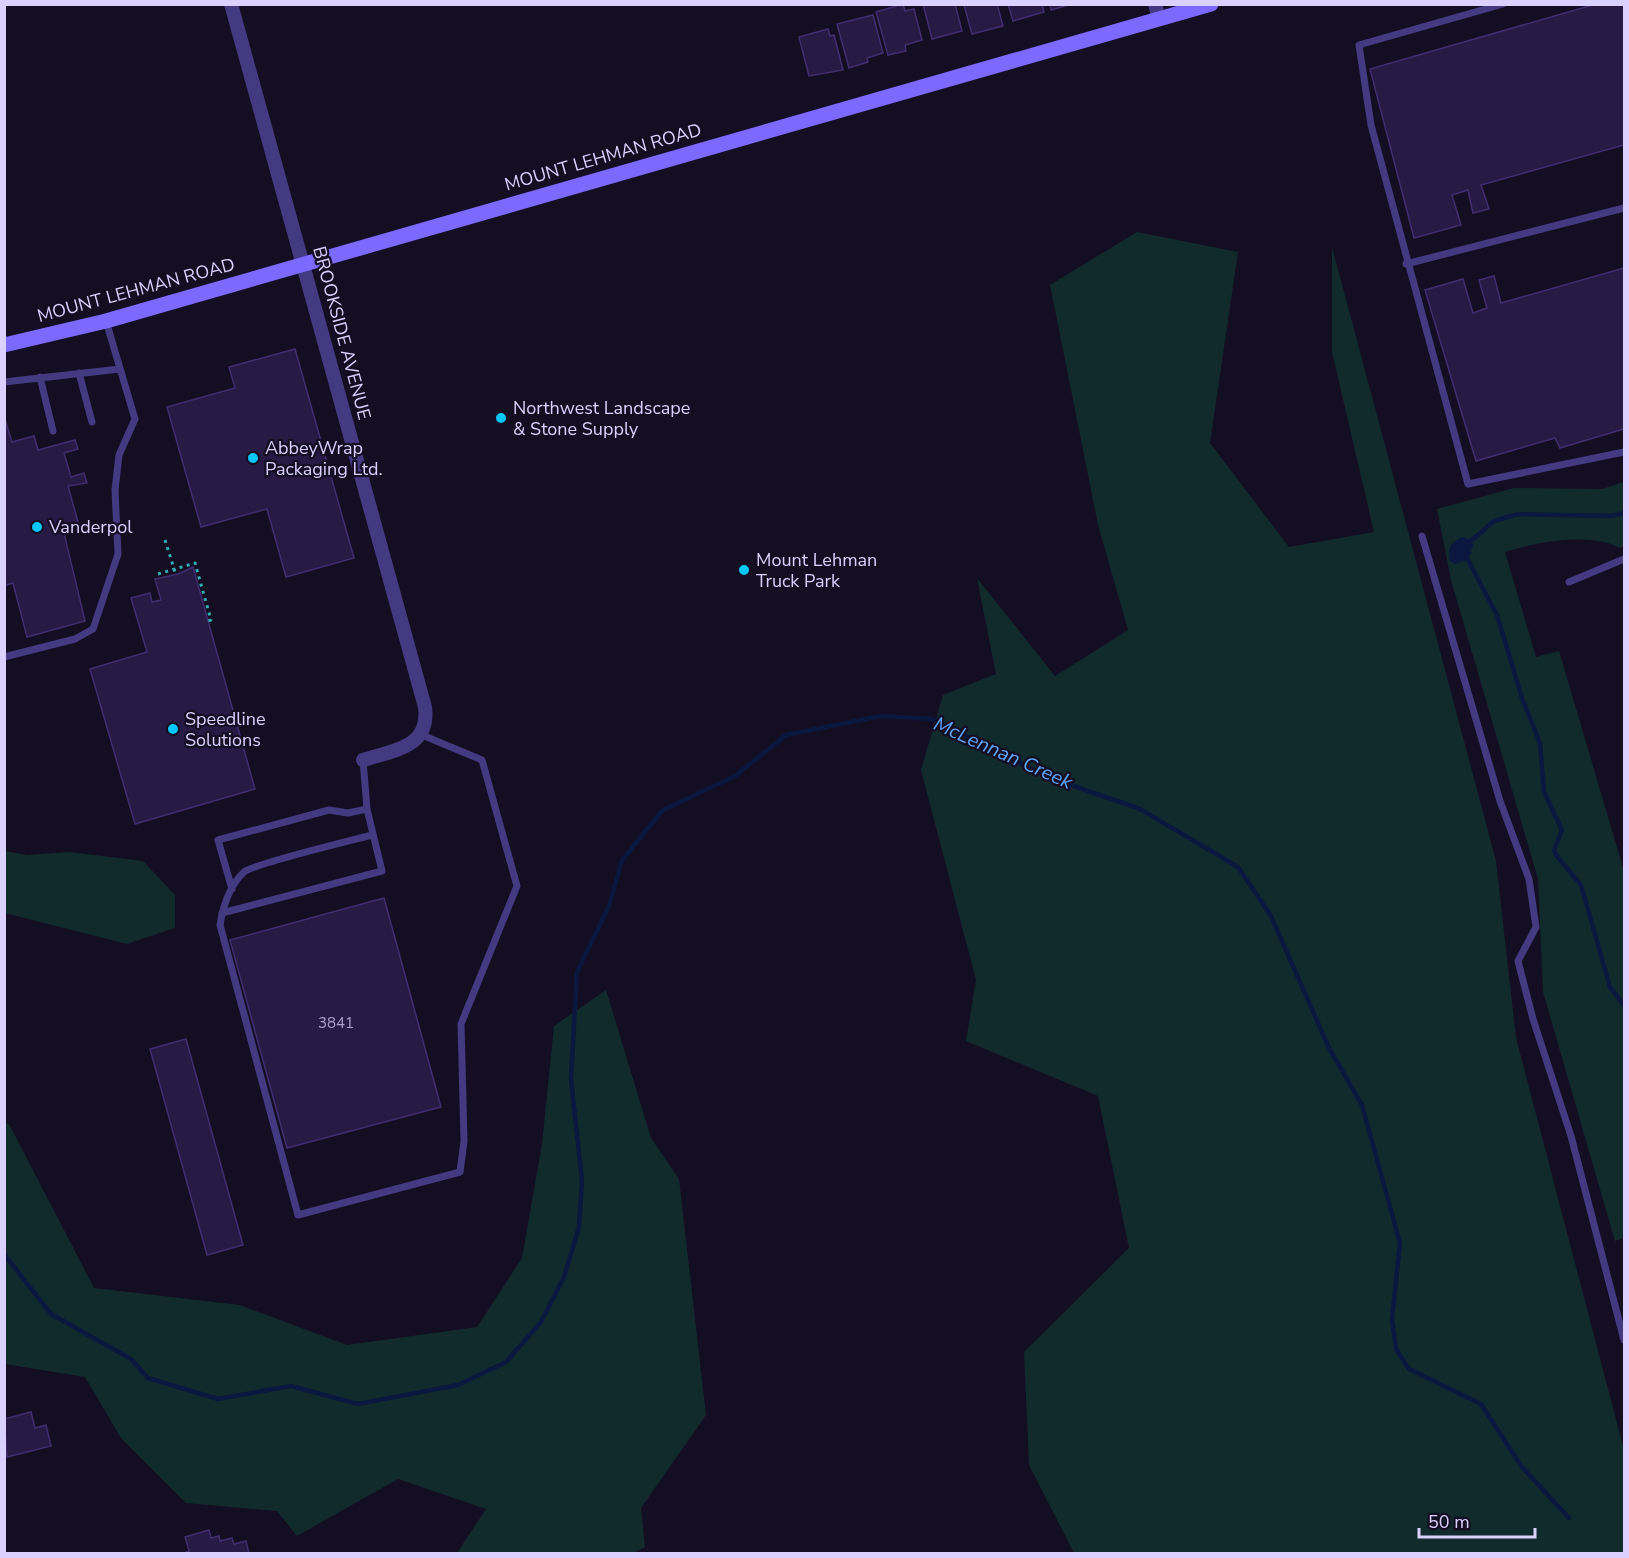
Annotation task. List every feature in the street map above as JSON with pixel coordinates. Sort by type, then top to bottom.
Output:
[{"type":"main road","name":"MOUNT LEHMAN ROAD","points":[[4,345],[106,321],[304,264],[1157,12],[1211,4]]},
{"type":"street","name":"BROOKSIDE AVENUE","points":[[231,4],[425,707],[427,723],[422,735]]},
{"type":"street","points":[[363,760],[398,749],[422,735]]},
{"type":"lane","points":[[1503,4],[1359,45],[1371,125],[1406,264],[1468,484],[1624,452]]},
{"type":"lane","points":[[1406,264],[1624,208]]},
{"type":"lane","points":[[4,657],[75,639],[93,628],[118,554],[115,490],[119,455],[135,419],[106,321]]},
{"type":"lane","points":[[4,382],[120,369]]},
{"type":"lane","points":[[79,373],[92,422]]},
{"type":"lane","points":[[40,377],[53,431]]},
{"type":"lane","points":[[1422,536],[1500,801],[1529,879],[1536,927],[1518,961],[1533,1019],[1571,1136],[1624,1340]]},
{"type":"lane","points":[[1569,582],[1624,559]]},
{"type":"lane","points":[[372,835],[245,871],[225,899],[222,913],[220,925],[298,1215],[460,1172],[464,1141],[461,1024],[517,886],[482,760],[422,735]]},
{"type":"lane","points":[[222,913],[382,872],[367,809],[363,760]]},
{"type":"lane","points":[[232,889],[218,840],[329,810],[348,813],[367,809]]},
{"type":"path","points":[[165,540],[176,575]]},
{"type":"path","points":[[158,574],[195,563],[211,620],[208,621]]},
{"type":"green space","points":[[1137,232],[1238,252],[1210,443],[1289,547],[1374,532],[1332,352],[1332,247],[1496,861],[1516,1038],[1624,1450],[1624,1553],[1074,1553],[1029,1465],[1024,1352],[1129,1248],[1098,1096],[966,1041],[976,980],[921,770],[943,695],[996,674],[977,578],[1055,676],[1128,630],[1098,525],[1050,285]]},
{"type":"green space","points":[[1624,482],[1624,546],[1620,548],[1594,540],[1563,540],[1505,552],[1536,657],[1559,651],[1624,871],[1624,1238],[1615,1241],[1543,992],[1538,879],[1451,580],[1437,509],[1514,488],[1602,489]]},
{"type":"green space","points":[[4,851],[27,855],[69,852],[143,861],[175,895],[175,928],[127,944],[5,913]]},
{"type":"green space","points":[[606,990],[651,1138],[679,1179],[706,1415],[641,1508],[645,1547],[631,1554],[457,1553],[486,1509],[398,1479],[297,1536],[277,1511],[186,1503],[121,1438],[85,1377],[5,1364],[5,1123],[9,1124],[94,1288],[240,1305],[347,1345],[477,1327],[522,1258],[542,1144],[554,1026]]},
{"type":"water","points":[[1462,537],[1472,540],[1473,546],[1468,560],[1455,564],[1449,560],[1450,548]]},
{"type":"building","points":[[903,4],[905,11],[914,9],[922,40],[905,45],[906,51],[888,55],[876,12]]},
{"type":"building","points":[[923,4],[955,4],[962,31],[932,39]]},
{"type":"building","points":[[997,4],[1003,26],[972,34],[964,5]]},
{"type":"building","points":[[1008,4],[1042,4],[1044,12],[1013,21]]},
{"type":"building","points":[[1050,4],[1072,4],[1051,10]]},
{"type":"building","points":[[1596,4],[1624,4],[1624,145],[1481,185],[1489,209],[1473,213],[1468,190],[1452,195],[1461,225],[1414,238],[1370,69]]},
{"type":"building","points":[[873,15],[883,53],[867,58],[868,62],[849,68],[837,24]]},
{"type":"building","points":[[828,29],[830,36],[834,35],[843,70],[809,76],[799,37]]},
{"type":"building","points":[[1624,268],[1624,429],[1560,448],[1555,438],[1476,461],[1425,290],[1463,279],[1473,313],[1487,308],[1479,280],[1494,276],[1501,303]]},
{"type":"building","name":"AbbeyWrap Packaging Ltd.","points":[[295,349],[354,558],[286,577],[267,509],[201,527],[167,407],[235,388],[229,367]]},
{"type":"building","name":"Vanderpol","points":[[4,416],[12,442],[34,436],[38,450],[75,440],[78,449],[64,453],[71,477],[84,473],[87,483],[68,486],[78,522],[63,529],[85,621],[27,637],[13,583],[4,586]]},
{"type":"building","name":"Speedline Solutions","points":[[193,567],[255,789],[135,824],[90,669],[147,652],[131,598],[150,593],[152,602],[161,600],[155,579],[178,574]]},
{"type":"building","points":[[384,898],[441,1107],[287,1148],[230,940]]},
{"type":"building","points":[[186,1039],[243,1245],[207,1255],[150,1049]]},
{"type":"building","points":[[31,1412],[35,1428],[46,1425],[51,1446],[7,1457],[4,1419]]},
{"type":"building","points":[[209,1530],[211,1538],[219,1536],[220,1541],[232,1538],[234,1544],[246,1541],[249,1554],[182,1554],[189,1551],[185,1537]]},
{"type":"waterway","points":[[1472,540],[1494,521],[1518,514],[1611,516],[1624,513]]},
{"type":"waterway","points":[[1468,560],[1497,615],[1522,698],[1540,743],[1544,792],[1562,830],[1554,850],[1581,885],[1610,987],[1624,1005]]},
{"type":"waterway","name":"McLennan Creek","points":[[4,1254],[51,1314],[131,1359],[148,1378],[218,1399],[291,1386],[358,1404],[458,1385],[506,1362],[541,1322],[564,1277],[579,1227],[582,1181],[571,1079],[577,972],[609,906],[622,860],[663,810],[735,776],[786,735],[881,716],[932,719],[1048,777],[1140,809],[1238,867],[1271,916],[1329,1048],[1362,1105],[1400,1243],[1392,1319],[1396,1349],[1409,1369],[1481,1404],[1522,1467],[1569,1518]]},
{"type":"place","name":"Northwest Landscape & Stone Supply","points":[[501,418]]},
{"type":"place","name":"AbbeyWrap Packaging Ltd.","points":[[253,458]]},
{"type":"place","name":"Vanderpol","points":[[37,527]]},
{"type":"place","name":"Mount Lehman Truck Park","points":[[744,570]]},
{"type":"place","name":"Speedline Solutions","points":[[173,729]]}]
